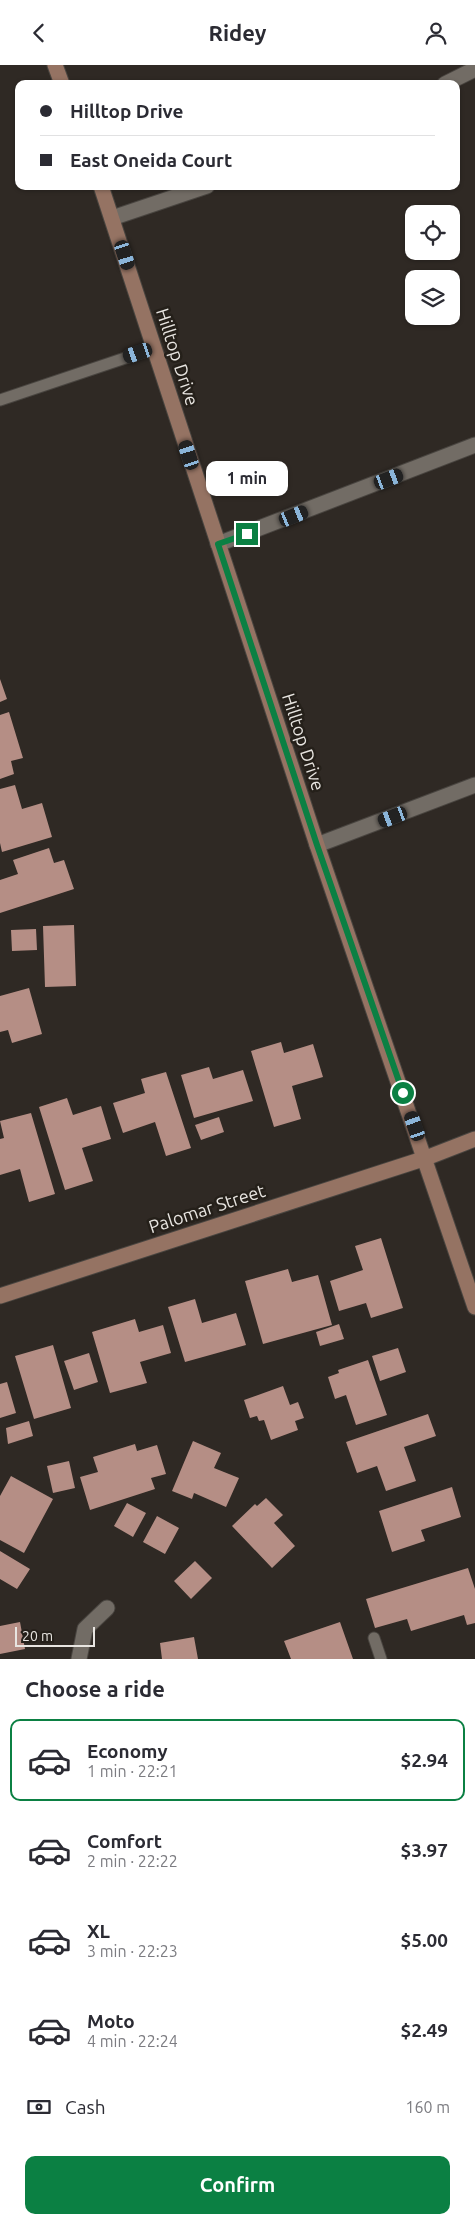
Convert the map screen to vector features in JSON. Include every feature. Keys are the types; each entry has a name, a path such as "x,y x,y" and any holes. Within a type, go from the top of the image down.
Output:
{"main road":[{"path":"55,65 61,80"},
{"name":"Hilltop Drive","path":"102,190 317,845 426,1158 475,1307"},
{"name":"Palomar Street","path":"0,1296 426,1158 475,1139"}],"street":[{"path":"453,80 475,69"},
{"path":"112,218 195,190"},
{"path":"218,544 475,445"},
{"path":"317,845 475,785"},
{"path":"79,1659 85,1629 106,1608"}],"lane":[{"path":"0,400 155,348"},
{"path":"374,1638 381,1659"}],"building":[{"path":"0,679 7,699 0,702"},
{"path":"9,712 23,758 11,761 14,774 0,779 0,715"},
{"path":"15,785 22,809 42,803 52,837 2,852 0,843 0,789"},
{"path":"49,848 54,863 64,860 74,889 0,913 0,880 18,874 13,860"},
{"path":"74,925 76,986 45,987 43,926"},
{"path":"36,929 37,950 12,951 11,930"},
{"path":"29,988 42,1034 12,1043 8,1030 0,1032 0,996"},
{"path":"281,1042 284,1053 313,1044 323,1077 292,1086 301,1119 274,1127 251,1051"},
{"path":"209,1067 213,1079 243,1070 253,1101 194,1118 181,1075"},
{"path":"166,1072 191,1148 166,1156 155,1122 123,1133 113,1103 145,1093 141,1079"},
{"path":"67,1098 73,1115 101,1106 111,1139 82,1148 93,1181 65,1190 39,1107"},
{"path":"31,1113 55,1194 29,1202 20,1169 0,1175 0,1139 4,1138 0,1121"},
{"path":"219,1117 224,1132 201,1140 195,1125"},
{"path":"381,1238 403,1308 371,1318 366,1303 339,1311 330,1281 363,1270 355,1246"},
{"path":"288,1269 292,1282 318,1275 332,1325 263,1344 245,1281"},
{"path":"195,1299 202,1323 236,1313 246,1345 185,1362 168,1307"},
{"path":"135,1319 139,1332 163,1325 171,1353 140,1362 147,1383 110,1393 92,1332"},
{"path":"339,1324 344,1339 320,1346 316,1332"},
{"path":"53,1345 71,1408 34,1419 15,1356"},
{"path":"398,1348 406,1372 380,1381 372,1356"},
{"path":"89,1353 98,1382 74,1390 64,1361"},
{"path":"368,1360 387,1415 356,1425 346,1395 335,1399 328,1377 339,1373 338,1370"},
{"path":"7,1382 16,1413 0,1418 0,1384"},
{"path":"283,1386 290,1405 298,1402 304,1418 295,1421 298,1430 271,1440 264,1420 259,1421 257,1416 250,1418 244,1400"},
{"path":"428,1414 436,1436 404,1447 416,1481 386,1491 377,1466 357,1473 346,1442"},
{"path":"29,1421 33,1436 8,1444 6,1428"},
{"path":"193,1441 221,1453 214,1468 239,1478 226,1507 194,1493 192,1499 172,1491"},
{"path":"135,1444 137,1451 157,1445 166,1474 151,1478 155,1489 90,1510 80,1477 98,1472 93,1457"},
{"path":"69,1461 75,1488 53,1493 47,1466"},
{"path":"11,1476 53,1499 24,1553 0,1540 0,1496"},
{"path":"452,1487 461,1517 421,1530 425,1541 392,1552 379,1511"},
{"path":"266,1498 283,1515 274,1523 295,1546 272,1568 232,1526 255,1504 257,1506"},
{"path":"127,1503 146,1513 133,1537 114,1526"},
{"path":"157,1516 179,1528 165,1554 143,1542"},
{"path":"0,1551 30,1569 17,1589 0,1579"},
{"path":"195,1561 212,1578 191,1599 174,1581"},
{"path":"468,1568 475,1589 475,1623 467,1625 464,1615 411,1631 407,1619 375,1628 366,1599"},
{"path":"20,1622 25,1649 0,1654 0,1626"},
{"path":"340,1622 353,1659 291,1659 284,1641"},
{"path":"194,1637 198,1659 162,1659 160,1643"}],"route":[{"path":"247,534 218,544 317,845 403,1093"}]}
